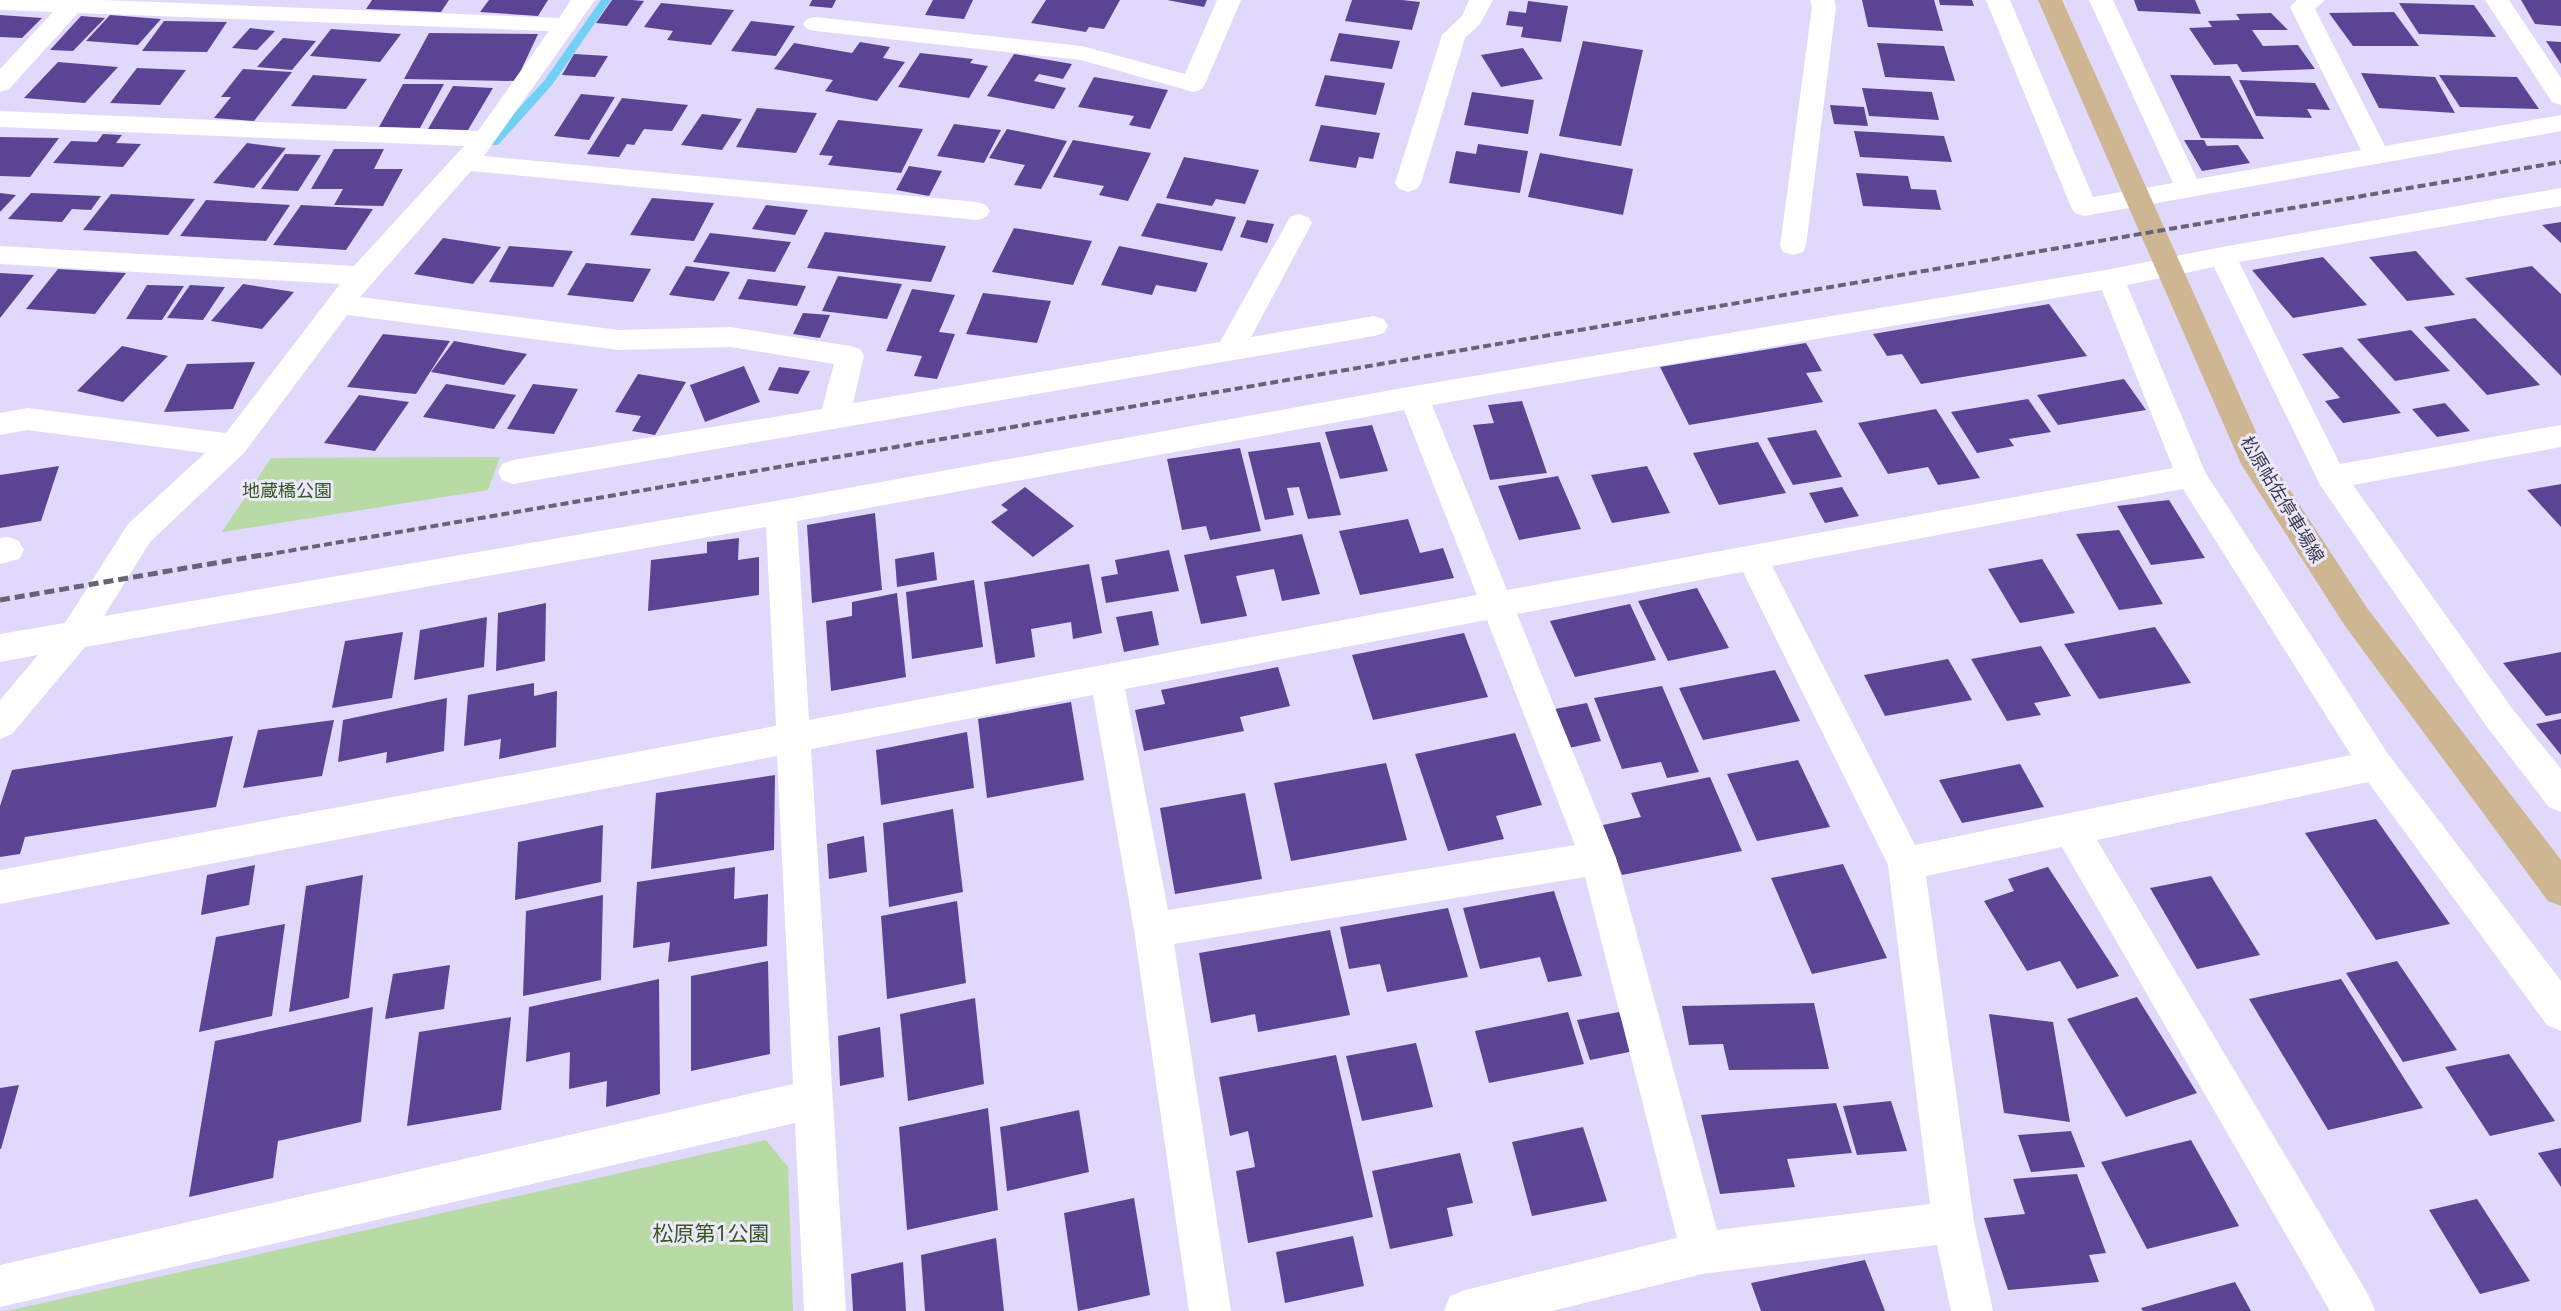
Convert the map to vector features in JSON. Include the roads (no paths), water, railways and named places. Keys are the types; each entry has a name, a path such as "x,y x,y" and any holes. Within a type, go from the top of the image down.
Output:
{"main road":[{"name":"松原帖佐停車場線","path":"2050,0 2252,456 2356,617 2561,889"}],"street":[{"path":"0,724 75,634 139,533 233,445 361,276 485,139 583,0"},
{"path":"815,24 1082,53 1193,84 1229,0"},
{"path":"1408,183 1454,35 1472,19 1481,0"},
{"path":"1793,246 1824,7 1822,0"},
{"path":"1998,0 2084,207 2561,123"},
{"path":"2102,0 2188,188"},
{"path":"2313,0 2302,8 2376,154"},
{"path":"2497,0 2561,97"},
{"path":"0,3 353,8 564,25"},
{"path":"0,84 74,3"},
{"path":"0,119 485,139"},
{"path":"464,162 976,211"},
{"path":"0,648 781,512 1414,397 2111,279 2222,256 2561,197"},
{"path":"1229,351 1299,223"},
{"path":"0,255 361,276"},
{"path":"2222,256 2331,477 2499,717 2561,796"},
{"path":"2111,279 2190,476 2376,765 2561,1012"},
{"path":"340,304 619,340 731,337 850,356 834,419"},
{"path":"513,472 1374,326"},
{"path":"1414,397 1598,858 1702,1253"},
{"path":"0,424 27,419 233,445"},
{"path":"2331,477 2561,436"},
{"path":"0,887 793,739 1497,604 2190,476"},
{"path":"781,512 825,1311"},
{"path":"1751,557 1905,864 1953,1222 1972,1311"},
{"path":"1106,678 1153,930 1210,1311"},
{"path":"1905,864 2376,765"},
{"path":"2071,830 2355,1311"},
{"path":"1153,930 1598,858"},
{"path":"0,1286 814,1099"},
{"path":"1466,1311 1702,1253 1953,1222"}],"waterway":[{"path":"494,142 548,83 606,0"}],"railway":[{"path":"253,557 2561,162"},
{"path":"0,600 262,555"}],"park label":[{"name":"地蔵橋公園","path":"287,490"},
{"name":"松原第1公園","path":"711,1233"}]}
